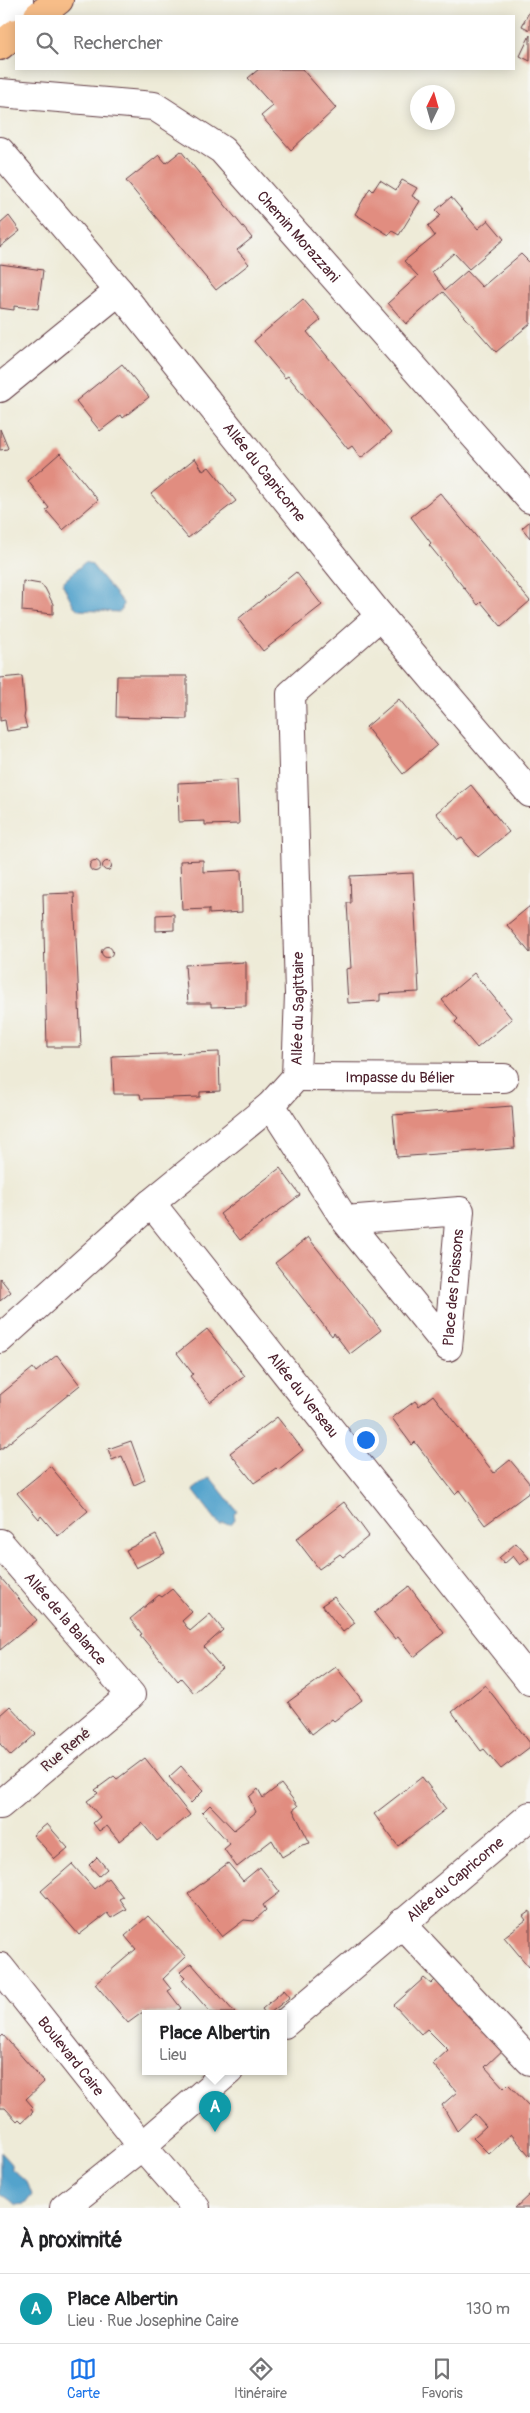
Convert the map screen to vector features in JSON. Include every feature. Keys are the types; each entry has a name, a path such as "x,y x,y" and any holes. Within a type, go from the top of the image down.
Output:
{"main road":[{"path":"39,15 59,0"},
{"path":"0,46 15,34"}],"street":[{"path":"0,16 19,0"},
{"name":"Chemin Morazzani","path":"0,93 154,106 222,150 530,499"},
{"name":"Allée du Capricorne","path":"0,151 119,291 380,616 530,793"},
{"path":"0,388 119,291"},
{"name":"Allée du Sagittaire","path":"0,1339 151,1203 271,1105 296,1077 299,994 290,694 380,616"},
{"name":"Impasse du Bélier","path":"296,1077 504,1078"},
{"name":"Place des Poissons","path":"271,1105 345,1220 448,1347 460,1211 345,1220"},
{"name":"Allée du Verseau","path":"151,1203 530,1681"},
{"name":"Allée de la Balance","path":"0,1543 132,1695"},
{"name":"Rue René","path":"0,1805 132,1695"},
{"name":"Allée du Capricorne","path":"287,2021 401,1923 530,1816"},
{"path":"401,1923 530,2061"},
{"name":"Boulevard Caire","path":"0,1967 142,2146 196,2208"},
{"path":"64,2208 142,2146 224,2075"}],"water":[{"path":"85,562 91,564 123,603 122,610 119,612 79,610 74,606 62,583"},
{"path":"210,1477 237,1511 234,1514 235,1519 231,1524 223,1523 220,1525 193,1490"},
{"path":"0,2152 11,2164 11,2168 28,2184 32,2195 25,2204 17,2205 0,2193"}],"building":[{"path":"530,10 530,30 522,26"},
{"path":"530,35 530,61 520,56"},
{"path":"258,70 303,70 336,108 291,150 261,116 273,106 248,78"},
{"path":"181,151 252,238 237,250 249,264 216,290 126,181 159,155 166,163"},
{"path":"380,180 396,190 402,180 417,188 412,196 420,201 399,235 392,231 389,235 355,214 370,188 373,191"},
{"path":"451,197 478,229 488,220 504,239 469,269 454,253 432,272 445,290 467,271 482,287 521,254 530,263 530,324 496,352 443,292 406,324 388,303 418,276 404,261 435,236 428,226 441,215 436,210"},
{"path":"9,216 20,231 0,247 0,224"},
{"path":"0,264 43,270 38,309 14,306 14,310 0,308"},
{"path":"303,299 321,320 307,332 391,433 361,458 352,446 348,449 288,376 285,378 254,341"},
{"path":"122,364 149,397 123,418 121,415 100,431 76,401"},
{"path":"0,429 8,448 7,449 0,450"},
{"path":"60,453 98,500 63,530 46,510 49,508 28,481"},
{"path":"195,458 203,471 209,467 236,501 188,538 151,494"},
{"path":"440,493 530,601 501,626 481,602 478,605 429,545 431,543 411,517"},
{"path":"530,521 530,538 522,528"},
{"path":"296,572 322,605 263,651 238,619"},
{"path":"23,581 40,584 45,588 53,604 53,614 22,611"},
{"path":"22,676 24,718 27,728 7,731 5,720 0,721 0,678"},
{"path":"117,676 187,676 187,719 116,717"},
{"path":"399,699 437,745 403,774 366,727"},
{"path":"237,780 239,824 205,825 205,821 179,822 178,783"},
{"path":"471,785 509,832 478,857 462,838 458,840 436,813"},
{"path":"203,860 203,872 241,870 242,912 209,914 209,909 182,910 180,861"},
{"path":"93,861 97,861 100,866 99,870 93,871 90,868 90,864"},
{"path":"107,861 112,866 107,871 102,866"},
{"path":"413,873 419,992 380,994 380,1001 348,1003 346,969 351,968 347,903 351,903 350,876"},
{"path":"74,893 81,1047 47,1047 43,894"},
{"path":"530,906 530,953 507,925"},
{"path":"174,914 174,930 156,931 156,915"},
{"path":"107,946 113,952 107,958 101,952"},
{"path":"246,962 246,1006 211,1007 211,1003 188,1003 185,965"},
{"path":"474,973 512,1019 477,1048 455,1022 458,1019 442,1000"},
{"path":"219,1052 220,1091 200,1092 200,1097 141,1099 140,1094 114,1094 112,1056"},
{"path":"512,1106 515,1148 397,1157 393,1115"},
{"path":"280,1168 300,1195 240,1240 220,1214"},
{"path":"308,1237 381,1330 350,1354 334,1333 332,1336 275,1263"},
{"path":"0,1278 11,1292 0,1301"},
{"path":"207,1329 245,1376 210,1402 190,1376 193,1374 177,1353"},
{"path":"57,1355 80,1385 0,1450 0,1395 33,1368 36,1372"},
{"path":"433,1395 494,1473 510,1460 530,1484 530,1492 485,1525 459,1490 455,1494 415,1442 412,1445 392,1418 415,1401 419,1406"},
{"path":"277,1417 303,1450 278,1470 276,1468 254,1483 230,1453"},
{"path":"131,1441 145,1480 134,1485 122,1456 112,1460 108,1449"},
{"path":"50,1466 88,1511 58,1536 41,1516 39,1519 17,1493"},
{"path":"344,1502 369,1536 343,1557 340,1554 319,1569 296,1539"},
{"path":"156,1535 165,1553 136,1568 126,1550"},
{"path":"516,1543 529,1558 520,1565 513,1556 504,1564 499,1558"},
{"path":"0,1577 37,1620 0,1650"},
{"path":"409,1586 444,1633 414,1657 398,1637 395,1639 374,1613"},
{"path":"172,1589 192,1612 182,1621 190,1631 210,1614 223,1630 204,1647 222,1668 194,1693 181,1678 178,1681 140,1635 142,1634 130,1619 159,1595 162,1597"},
{"path":"334,1597 355,1623 343,1632 322,1605"},
{"path":"336,1667 362,1700 334,1721 332,1719 312,1734 288,1702"},
{"path":"485,1685 530,1743 530,1747 501,1769 484,1749 481,1751 452,1712"},
{"path":"10,1706 36,1734 11,1756 0,1744 0,1715"},
{"path":"145,1758 190,1815 157,1841 142,1823 119,1841 107,1826 99,1831 93,1823 100,1817 87,1801 98,1793 95,1790 114,1776 117,1779"},
{"path":"181,1766 203,1791 191,1803 169,1777"},
{"path":"422,1777 446,1809 398,1846 374,1814"},
{"path":"281,1784 298,1806 293,1810 310,1843 302,1845 282,1857 272,1840 237,1867 224,1849 230,1844 202,1813 210,1805 234,1830 256,1812 249,1797 258,1789 263,1798"},
{"path":"47,1824 68,1848 55,1859 33,1835"},
{"path":"97,1857 107,1869 99,1876 89,1865"},
{"path":"228,1863 243,1881 260,1867 280,1892 263,1905 266,1910 254,1921 244,1920 222,1937 188,1894"},
{"path":"72,1864 94,1889 108,1878 123,1897 119,1899 126,1909 111,1918 107,1913 79,1935 41,1891"},
{"path":"530,1911 529,1967 504,1937 526,1920 523,1916"},
{"path":"148,1916 186,1957 163,1979 171,1989 168,1991 181,2008 179,2010 142,2010 142,2013 128,2023 95,1984 136,1949 125,1936"},
{"path":"191,1963 232,2010 208,2010 182,1980 185,1977 180,1972"},
{"path":"424,1978 431,1984 436,1979 507,2046 485,2067 504,2088 508,2084 530,2107 530,2156 511,2134 489,2154 473,2138 486,2126 475,2114 457,2131 442,2105 457,2092 433,2064 448,2050 427,2029 421,2034 394,2005"},
{"path":"284,1990 290,1997 274,2010 262,2009"},
{"path":"3,2035 44,2082 26,2099 33,2107 31,2109 33,2112 22,2122 19,2119 17,2121 5,2108 0,2108 0,2038"},
{"path":"530,2194 530,2208 515,2208"}],"place":[{"name":"Place Albertin","path":"215,2132"}]}
